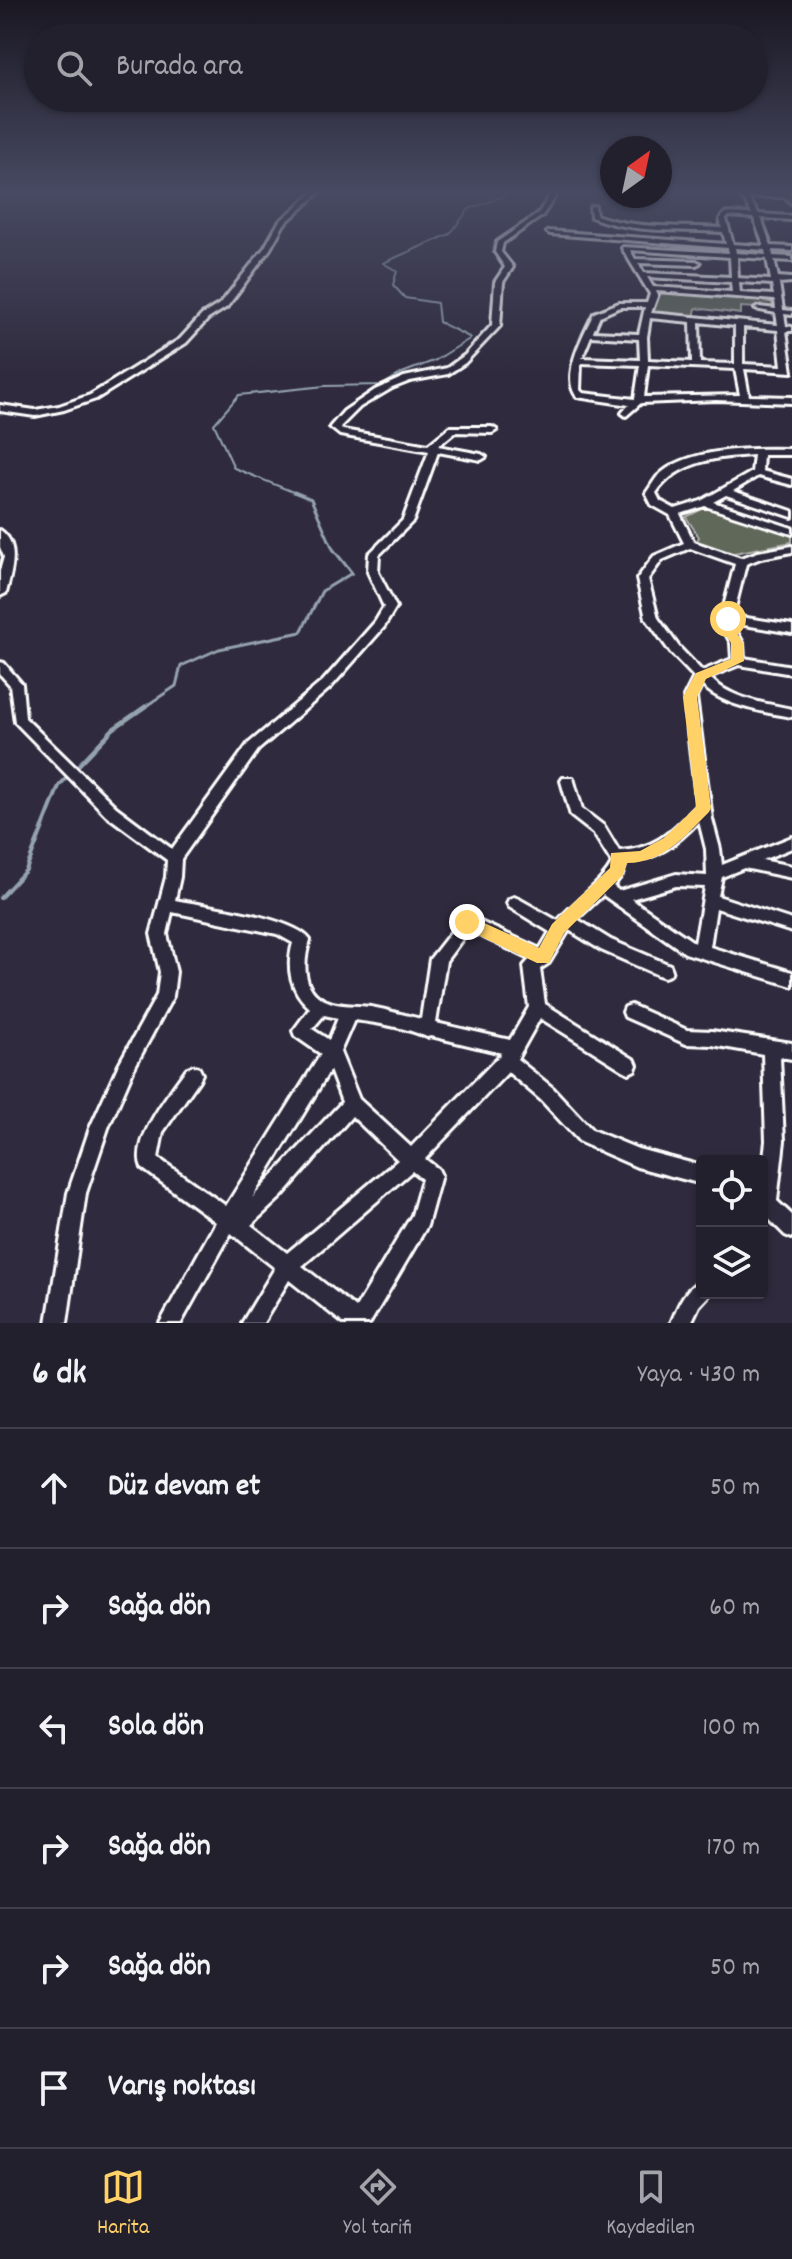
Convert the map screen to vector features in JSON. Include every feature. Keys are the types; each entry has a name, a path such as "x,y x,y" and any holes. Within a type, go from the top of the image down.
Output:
{"street":[{"path":"0,408 35,413 93,397 183,341 205,317 224,305 264,253"},
{"path":"481,457 340,432 335,427 362,401 389,386 454,368 496,326 499,282 509,267 500,253"},
{"path":"626,413 638,402 644,363 643,337 653,289 628,253"},
{"path":"694,291 700,253"},
{"path":"719,253 792,259"},
{"path":"577,360 789,369 788,329 779,311 776,280 768,253"},
{"path":"733,255 736,294"},
{"path":"634,261 696,263"},
{"path":"644,275 792,280"},
{"path":"653,289 778,298"},
{"path":"651,305 619,305 604,310 593,319 590,334 577,360 576,390 580,395 638,402 745,397 792,400"},
{"path":"759,309 792,313"},
{"path":"646,315 788,329"},
{"path":"695,320 696,366"},
{"path":"739,324 739,367 745,397"},
{"path":"590,334 643,337"},
{"path":"62,1321 77,1193 99,1128 127,1064 165,996 168,972 159,934 173,877 174,858 253,747 327,684 380,624 390,607 373,572 374,554 408,521 434,451 433,445 447,431 492,430"},
{"path":"690,544 674,513 656,503 652,488 668,475 709,456 734,451 792,452"},
{"path":"757,473 759,452"},
{"path":"674,513 705,503 757,473 792,482"},
{"path":"726,492 792,514"},
{"path":"705,503 792,531"},
{"path":"0,533 9,557 0,593"},
{"path":"792,549 758,555 741,562 690,544 658,558 642,579 652,618 675,650 714,690 752,705 792,713"},
{"path":"738,661 737,643 727,627 741,562"},
{"path":"728,619 792,629"},
{"path":"701,952 715,878 690,697 701,676 738,661 792,670"},
{"path":"0,666 16,684 19,719 111,811 174,858"},
{"path":"252,1323 287,1266 411,1160 510,1055 537,1008 532,966 543,958 562,925 582,902 603,887 617,871 619,863 599,830 576,812 568,781"},
{"path":"617,857 642,857 669,842 703,808"},
{"path":"618,897 676,880 715,878 742,862 792,842"},
{"path":"742,862 792,872"},
{"path":"603,887 690,948 792,979"},
{"path":"711,900 792,926"},
{"path":"514,903 664,970"},
{"path":"165,904 280,928 302,940 294,960 298,983 320,1007 410,1023 510,1055 586,1136 637,1158 696,1173"},
{"path":"427,1030 438,959 467,922 543,958"},
{"path":"193,1074 155,1129 148,1162 233,1223 351,1321 420,1219 432,1175 411,1160 352,1104 332,1052 301,1031 320,1007"},
{"path":"537,1008 629,1065"},
{"path":"170,1323 233,1223 332,1052 349,1011"},
{"path":"631,1012 686,1037 792,1051"},
{"path":"768,1183 775,1141 771,1047"},
{"path":"233,1223 275,1189 352,1104"},
{"path":"768,1204 792,1228"},
{"path":"681,1323 696,1297"},
{"path":"694,1323 697,1299"}],"green space":[{"path":"651,292 772,299 772,309 741,307 741,314 696,308 694,318 652,314"},
{"path":"708,506 792,533 792,542 729,554 696,542 699,537 686,517"}],"waterway":[{"path":"298,494 234,468 214,424 239,395 325,386 382,385 402,373 436,360 471,338 439,322 437,303 405,298 393,285 397,271 383,263 407,253"},
{"path":"146,706 176,686 181,666 219,649 301,632 322,591 352,573 333,549 311,499 294,492"},
{"path":"75,769 113,729 146,706"},
{"path":"0,898 26,870 59,786 69,775"}],"route":[{"path":"467,922 543,958 558,929 582,902 603,887 617,871 617,857 642,857 669,842 703,808 690,697 701,676 738,661 737,643 727,627 728,619"}]}
